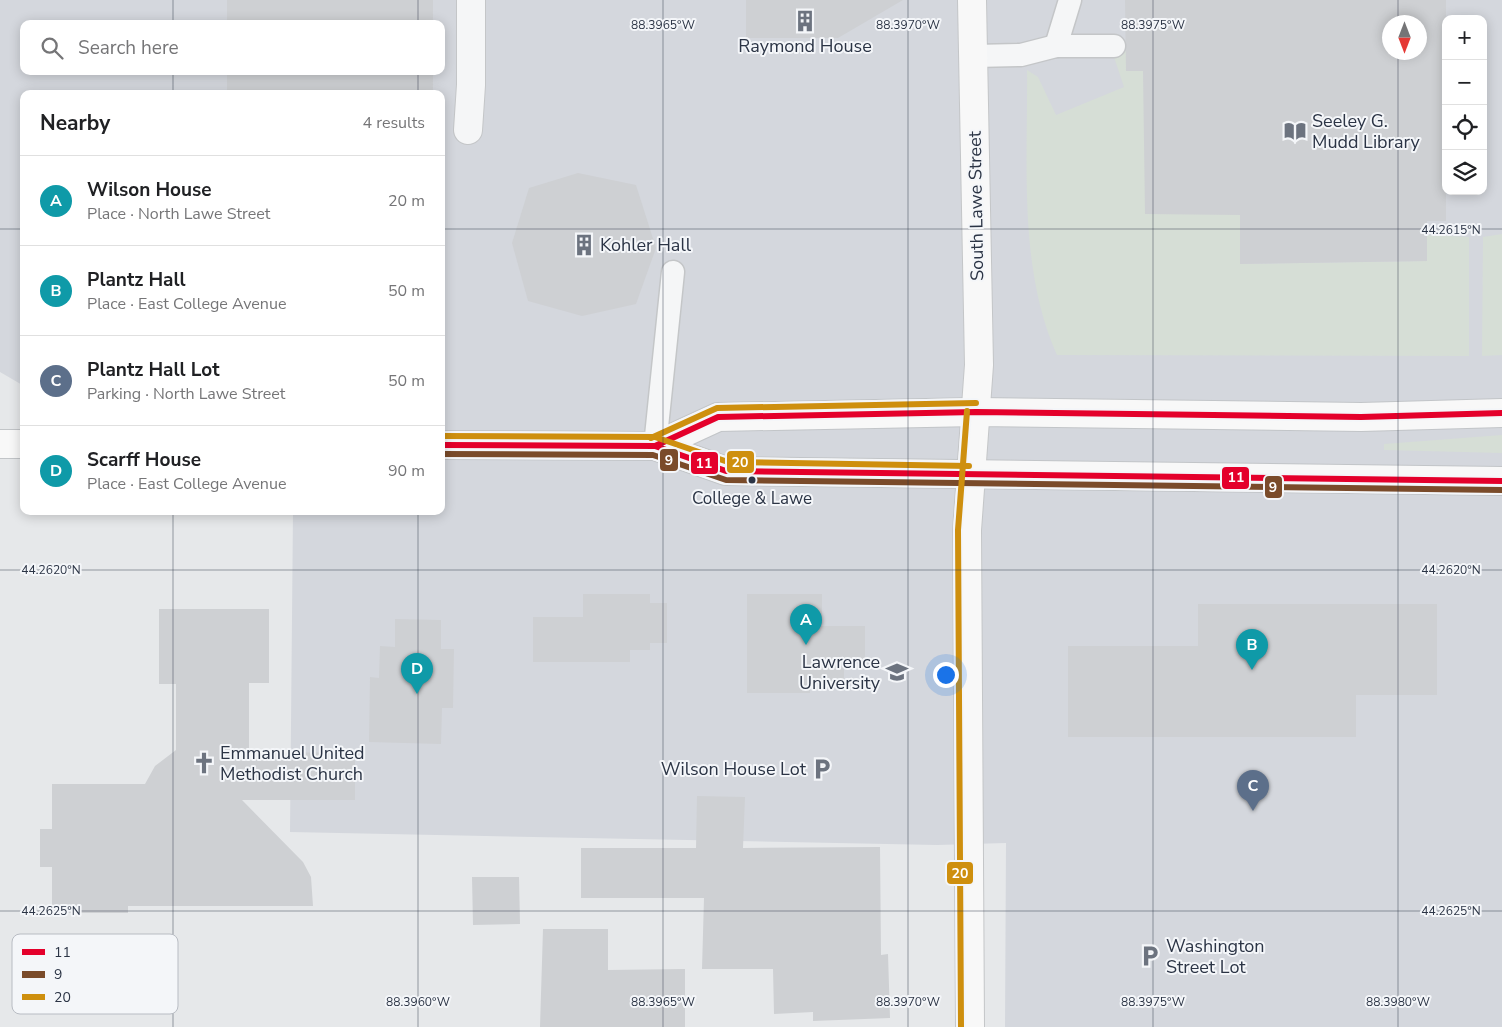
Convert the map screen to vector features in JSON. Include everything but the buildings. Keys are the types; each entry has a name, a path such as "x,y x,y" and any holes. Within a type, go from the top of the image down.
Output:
{"main road":[{"name":"South Lawe Street","path":"970,1027 967,530 969,474 979,366 975,216 975,56 972,0"},
{"path":"655,446 718,417 976,412 1361,417 1502,413"},
{"path":"0,444 20,444"},
{"path":"445,444 655,446 726,471 1502,481"}],"street":[{"path":"468,130 471,85 471,0"}],"lane":[{"path":"1056,46 1070,0"},
{"path":"975,56 1021,55 1056,46 1114,46"},
{"path":"655,446 673,272"}],"shaded area":[{"name":"Lawrence University","path":"0,0 1502,0 1502,1027 1005,1027 1006,843 937,845 290,832 293,515 445,515 445,90 20,90 20,384 0,372"},
{"path":"1126,51 1126,71 1143,71 1240,215 1240,264 1427,261 1427,235 1469,237 1469,356 1057,355 1045,322 1036,287 1031,251 1027,179 1027,70 1038,77 1056,115 1124,87 1114,57 1115,52"},
{"path":"1502,234 1502,355 1482,356 1483,237"},
{"path":"1502,435 1502,453 1384,450 1384,444"}],"transit line":[{"name":"20","path":"651,438 717,408 976,403"},
{"name":"20","path":"961,1027 958,530 967,411"},
{"name":"11","path":"655,446 718,417 976,412 1361,417 1502,413"},
{"name":"20","path":"445,436 655,437 728,462 969,466"},
{"name":"11","path":"445,445 655,446 726,471 1502,481"},
{"name":"9","path":"445,454 653,455 726,480 1502,490"}],"place":[{"name":"Raymond House","path":"805,21"},
{"name":"Seeley G. Mudd Library","path":"1295,131"},
{"name":"Kohler Hall","path":"584,245"},
{"name":"College & Lawe","path":"752,480"},
{"name":"Wilson House","path":"806,645"},
{"name":"Plantz Hall","path":"1252,670"},
{"name":"Lawrence University","path":"897,672"},
{"name":"Scarff House","path":"417,694"},
{"name":"Emmanuel United Methodist Church","path":"204,763"},
{"name":"Wilson House Lot","path":"822,769"},
{"name":"Plantz Hall Lot","path":"1253,811"},
{"name":"Washington Street Lot","path":"1150,956"}]}
